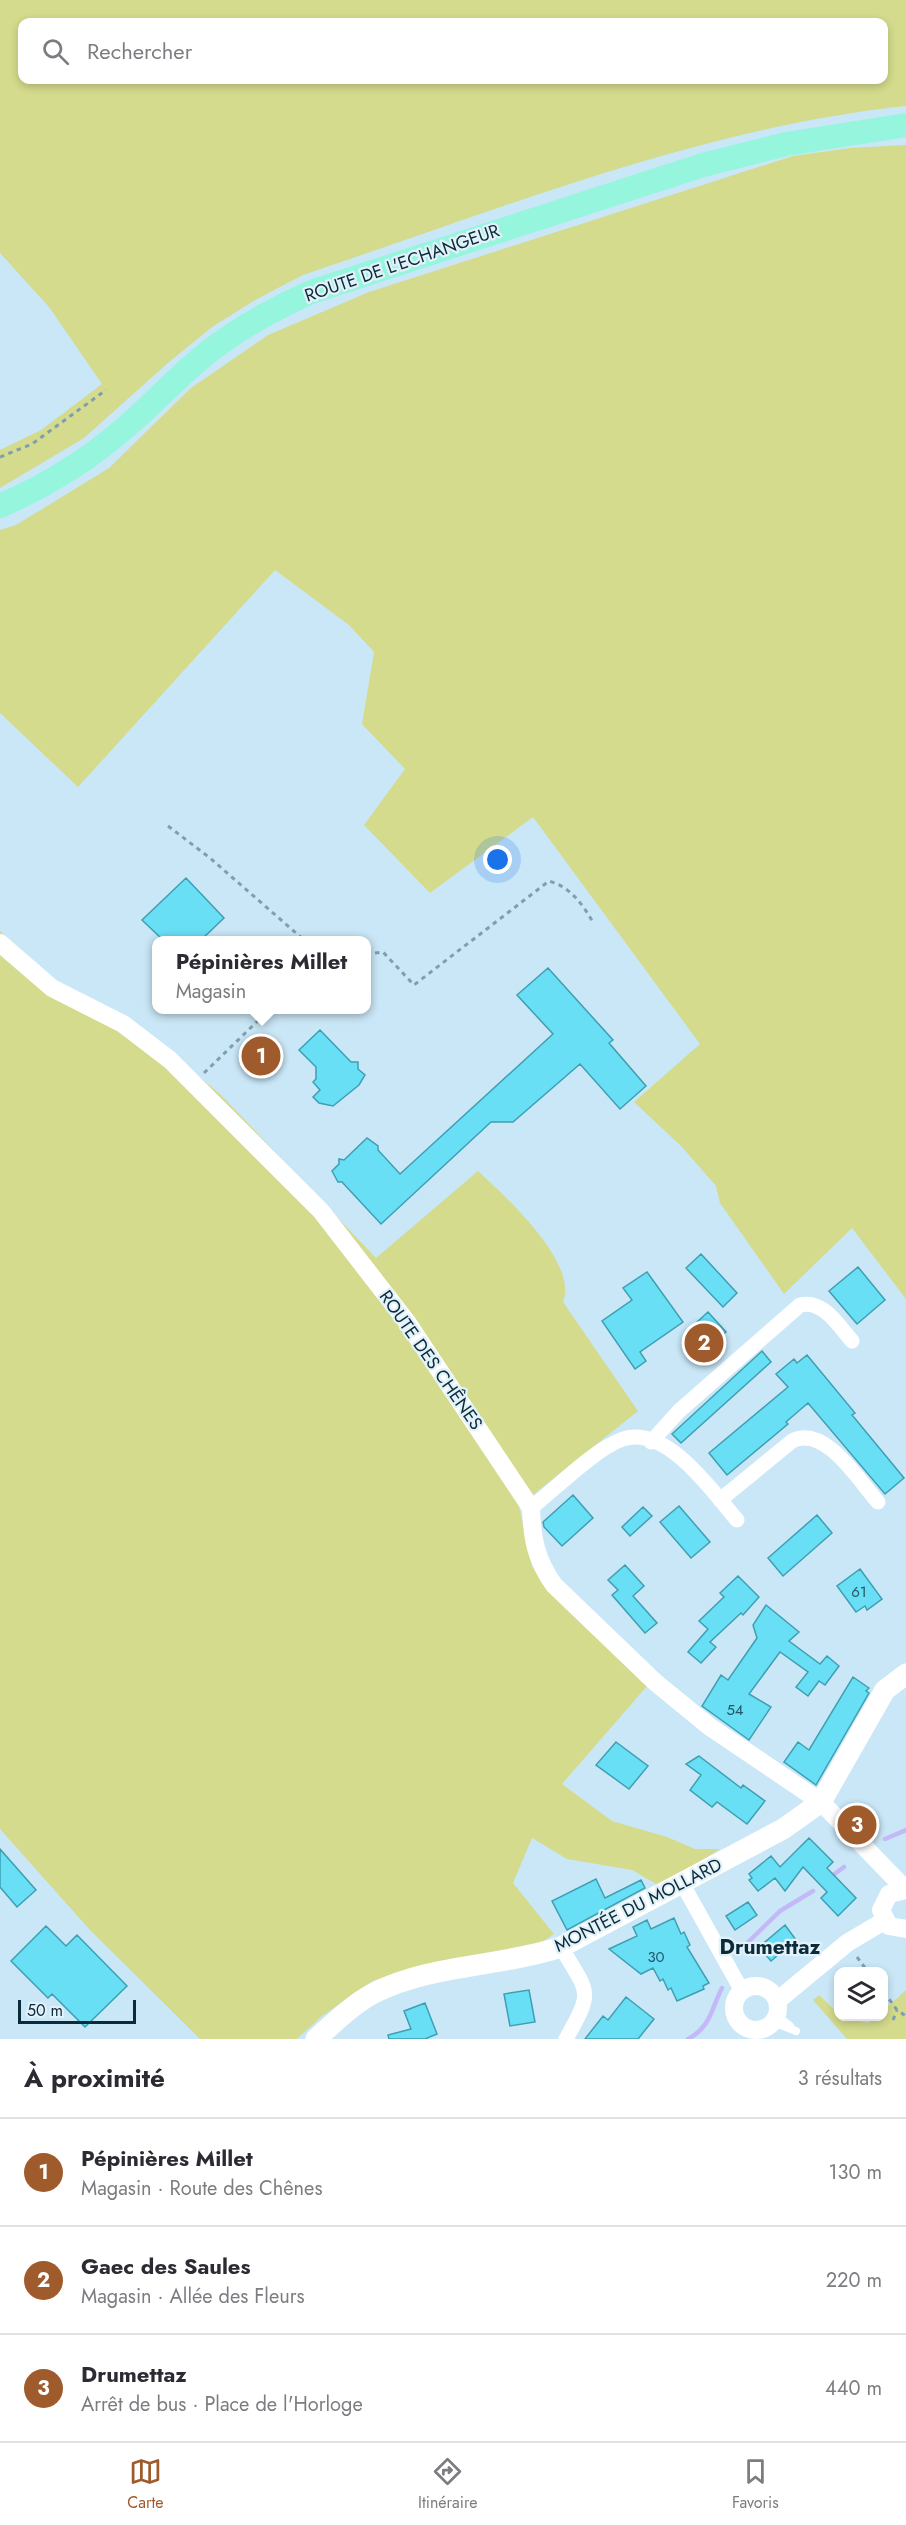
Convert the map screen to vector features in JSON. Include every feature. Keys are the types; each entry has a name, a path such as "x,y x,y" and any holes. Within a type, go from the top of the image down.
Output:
{"main road":[{"name":"ROUTE DE L'ECHANGEUR","path":"0,506 41,486 85,460 122,431 216,346 275,309 314,291 703,165 823,136 906,124"},
{"name":"ROUTE DE L'ECHANGEUR","path":"823,136 906,133"},
{"path":"821,1802 885,1690 906,1674"},
{"name":"MONTÉE DU MOLLARD","path":"316,2039 371,1994 398,1982 524,1958 561,1947 783,1829 821,1802"}],"street":[{"name":"ROUTE DES CHÊNES","path":"0,943 52,988 123,1024 194,1083 321,1211 407,1322 531,1508"},
{"path":"651,1442 679,1411 800,1305 811,1304 822,1309 852,1341"},
{"path":"737,1520 688,1463 651,1442 632,1437 616,1442 531,1508 532,1541 543,1569 554,1584 655,1682 710,1727 821,1802 877,1861 900,1891 882,1904 883,1917 895,1929 906,1929"},
{"path":"720,1500 792,1441 803,1437 816,1438 828,1445 878,1502"},
{"path":"682,1883 742,1991"},
{"path":"775,2008 760,1986 742,1991 734,2008 745,2033 760,2030 796,1983 883,1917"},
{"path":"561,1947 586,1991 585,2001 566,2039"}],"path":[{"path":"0,458 32,444 106,390"},
{"path":"168,826 210,858 299,936"},
{"path":"371,953 383,952 414,985 549,880 560,884 580,901 594,924"},
{"path":"194,1083 264,1014"},
{"path":"888,1998 897,2010 906,2016"},
{"path":"893,2020 897,2010"}],"green space":[{"path":"0,0 906,0 906,106 830,117 753,132 677,152 526,198 303,275 257,299 212,327 84,438 0,488 0,450 41,430 102,384 49,307 0,253"},
{"path":"906,145 906,1299 852,1228 784,1294 720,1203 716,1186 682,1147 634,1102 700,1044 533,817 430,893 364,825 405,769 362,724 374,652 349,625 275,570 78,787 0,713 0,530 16,525 109,468 191,388 268,335 369,292 793,156 850,148"},
{"path":"0,931 56,982 133,1021 221,1095 376,1258 478,1171 536,1231 560,1268 565,1286 563,1302 638,1411 519,1506 532,1567 648,1685 562,1784 612,1821 667,1837 695,1849 720,1849 660,1886 632,1870 567,1859 532,1838 513,1883 554,1934 539,1944 374,1980 322,2016 297,2039 200,2039 90,1930 0,1829"},
{"path":"906,1990 906,2039 847,2039 813,2000 819,1995 834,2009 834,2021 868,2023 888,2021 888,2006"}],"building":[{"path":"186,878 224,918 205,936 159,936 142,920"},
{"path":"548,968 613,1040 609,1043 646,1086 620,1109 580,1064 513,1122 491,1122 381,1224 342,1182 338,1182 332,1171 339,1164 339,1159 344,1160 367,1138 378,1146 378,1150 400,1174 553,1034 517,995"},
{"path":"320,1030 351,1062 358,1062 358,1069 365,1075 359,1085 333,1106 319,1103 313,1097 320,1090 313,1082 316,1079 316,1067 299,1050"},
{"path":"701,1254 737,1293 723,1307 686,1268"},
{"path":"858,1267 885,1300 857,1324 829,1291"},
{"path":"647,1272 683,1322 640,1352 646,1361 635,1369 602,1321 632,1300 623,1288"},
{"path":"708,1312 726,1332 702,1354 685,1333"},
{"path":"762,1351 771,1362 681,1443 672,1434"},
{"path":"807,1355 855,1413 852,1415 904,1478 885,1494 808,1403 786,1422 788,1424 727,1475 709,1453 788,1387 776,1374 794,1359 797,1363"},
{"path":"573,1495 593,1518 562,1546 544,1527 543,1522"},
{"path":"679,1506 710,1542 691,1558 660,1522"},
{"path":"643,1507 652,1516 630,1536 622,1527"},
{"path":"817,1515 832,1533 783,1576 768,1558"},
{"path":"625,1565 644,1586 633,1596 657,1623 645,1633 612,1595 618,1590 608,1580"},
{"path":"860,1569 882,1599 867,1610 865,1606 856,1612 837,1586"},
{"path":"738,1576 759,1597 743,1615 741,1613 710,1642 716,1647 701,1663 688,1652 708,1629 699,1621 724,1597 720,1593"},
{"path":"766,1605 799,1632 789,1641 820,1664 827,1656 839,1666 825,1685 819,1681 808,1696 796,1687 808,1672 780,1652 749,1694 771,1707 749,1740 702,1706 721,1675 728,1680 757,1638 753,1625"},
{"path":"853,1677 869,1688 866,1691 869,1693 816,1785 784,1762 798,1742 809,1750"},
{"path":"616,1742 648,1766 629,1789 596,1765"},
{"path":"699,1756 741,1788 743,1785 765,1801 747,1824 717,1802 712,1807 690,1790 701,1775 686,1764"},
{"path":"809,1838 833,1862 827,1868 856,1898 838,1916 821,1898 827,1892 803,1867 785,1891 775,1878 758,1891 749,1880 752,1878 749,1874 771,1856 780,1867"},
{"path":"0,1849 36,1890 17,1907 0,1887"},
{"path":"596,1879 605,1898 641,1880 645,1888 567,1930 552,1901"},
{"path":"748,1902 757,1915 735,1930 726,1916"},
{"path":"674,1918 681,1934 684,1932 690,1945 687,1947 709,1983 703,1986 704,1989 677,2001 671,1988 668,1990 663,1979 660,1981 653,1968 641,1974 609,1949 637,1936 633,1927 647,1920 651,1929"},
{"path":"785,1925 796,1940 771,1961 759,1947"},
{"path":"46,1926 66,1946 77,1935 127,1986 85,2027 52,1994 48,1998 11,1961"},
{"path":"529,1990 535,2022 510,2026 504,1994"},
{"path":"626,1997 654,2019 638,2039 585,2039 603,2016 608,2020"},
{"path":"425,2003 437,2034 425,2039 389,2039 388,2035 411,2029 404,2011"}],"waterway":[{"path":"885,1839 906,1830"},
{"path":"829,1878 844,1867"},
{"path":"736,1954 780,1911 813,1891"},
{"path":"688,2039 706,2023 722,1988"}],"place":[{"name":"Pépinières Millet","path":"261,1056"},
{"name":"Gaec des Saules","path":"704,1343"},
{"name":"Drumettaz","path":"857,1825"}],"district":[{"name":"Drumettaz","path":"770,1947"}]}
